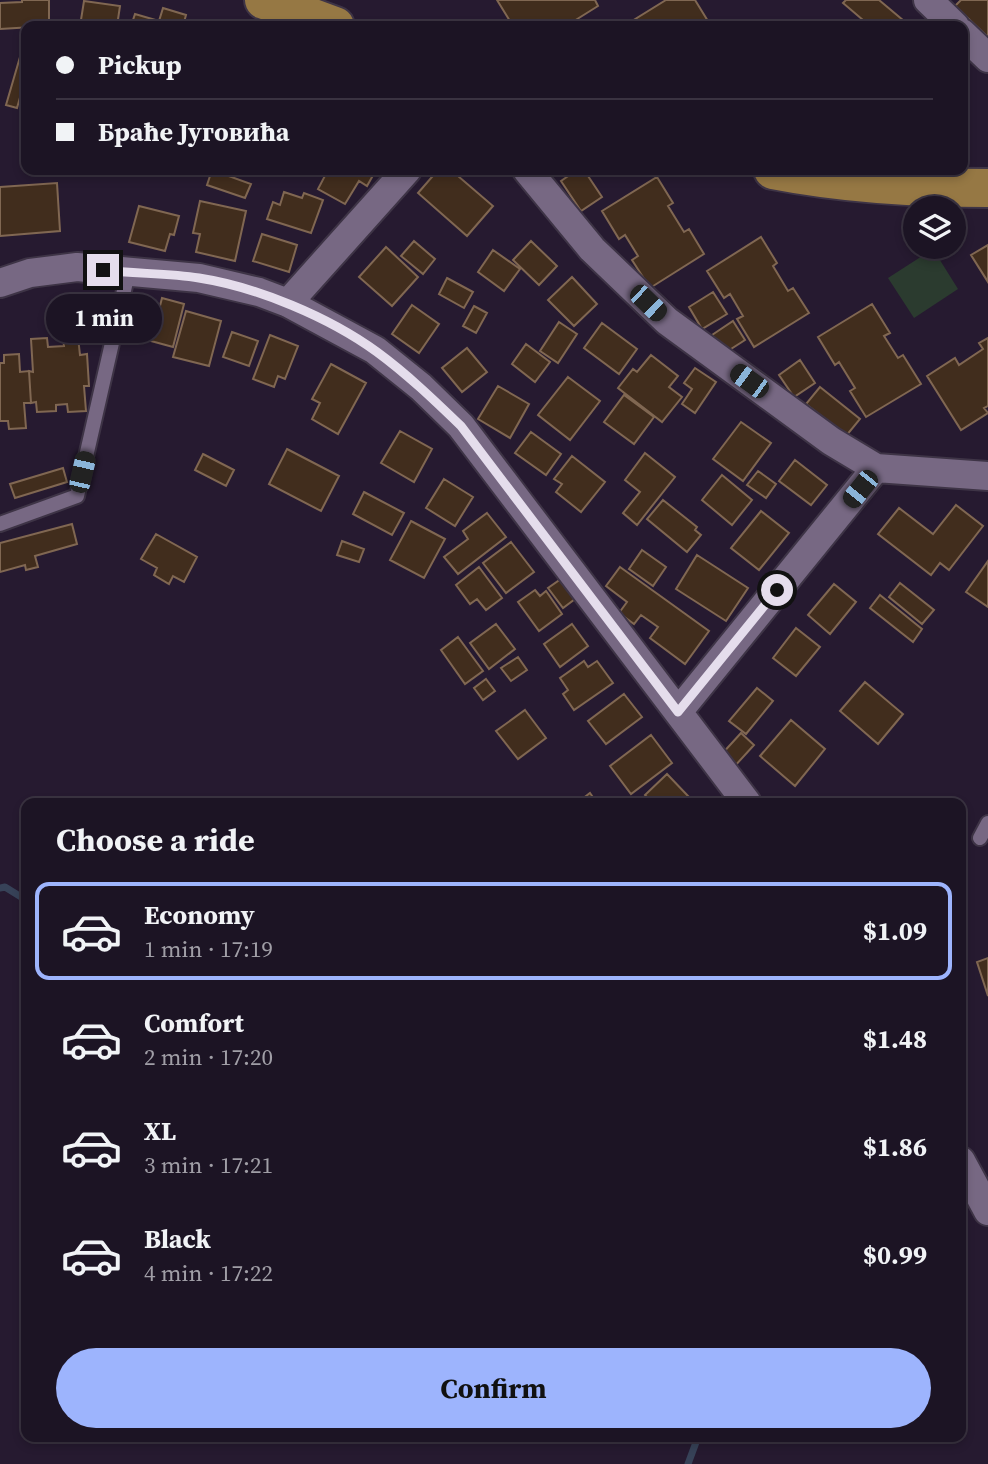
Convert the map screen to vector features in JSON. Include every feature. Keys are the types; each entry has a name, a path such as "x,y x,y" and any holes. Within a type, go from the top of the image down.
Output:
{"main road":[{"path":"264,0 321,21"},
{"path":"804,175 892,187 988,188"}],"street":[{"path":"928,0 950,21"},
{"path":"968,39 988,58"},
{"path":"288,303 403,175"},
{"path":"531,175 592,249 667,321 831,441 876,468 988,476"},
{"path":"0,283 30,273 77,267 199,278 259,292 288,303 375,350 421,387 461,426 743,798"},
{"path":"678,712 876,468"},
{"path":"966,1170 988,1211"}],"lane":[{"path":"0,524 77,496 128,273"},
{"path":"980,838 988,823"}],"green space":[{"path":"917,259 939,259 958,289 914,318 888,278"}],"building":[{"path":"49,0 49,21 21,21 21,28 0,29 0,3"},
{"path":"497,0 595,0 598,6 574,21 510,21"},
{"path":"666,0 695,0 708,21 632,21"},
{"path":"846,0 879,0 904,21 864,21 843,3"},
{"path":"961,0 988,0 988,37 955,6"},
{"path":"84,1 120,6 118,21 81,21"},
{"path":"163,8 186,15 184,21 159,21"},
{"path":"135,14 159,21 133,21"},
{"path":"20,57 21,94 17,108 6,105"},
{"path":"210,175 226,175 251,184 245,198 207,185"},
{"path":"325,175 373,175 367,186 359,181 345,204 318,189"},
{"path":"434,175 457,175 493,206 467,236 418,193"},
{"path":"570,175 587,175 602,197 581,211 561,181"},
{"path":"657,177 673,203 668,206 684,232 689,229 704,254 650,288 632,260 638,256 625,235 619,239 602,211"},
{"path":"57,183 60,231 0,236 0,187"},
{"path":"284,192 302,198 304,193 323,200 311,233 267,219 273,202 280,205"},
{"path":"200,201 246,211 235,261 196,252 200,234 193,233"},
{"path":"139,206 179,216 174,235 170,234 165,251 129,242"},
{"path":"262,234 297,245 289,272 253,261"},
{"path":"761,237 777,263 773,266 788,291 793,288 809,313 754,347 737,319 743,316 730,294 724,298 707,271"},
{"path":"414,241 435,259 423,274 401,256"},
{"path":"531,241 557,266 539,285 513,260"},
{"path":"988,245 988,282 971,255"},
{"path":"386,247 418,277 392,306 359,277"},
{"path":"493,250 520,269 504,291 478,272"},
{"path":"572,277 597,304 574,326 548,300"},
{"path":"447,278 473,292 464,308 439,294"},
{"path":"713,292 727,314 702,329 689,307"},
{"path":"162,298 184,304 173,347 151,341"},
{"path":"872,304 890,333 884,336 898,358 903,355 921,384 866,417 850,391 855,388 839,362 835,365 818,337"},
{"path":"412,305 439,324 419,353 392,334"},
{"path":"474,306 487,313 476,333 463,326"},
{"path":"186,311 221,321 209,366 173,357"},
{"path":"733,321 745,340 723,354 712,335"},
{"path":"559,322 577,334 558,363 540,351"},
{"path":"602,323 637,349 619,374 584,348"},
{"path":"232,332 258,341 249,366 223,357"},
{"path":"270,335 298,346 285,379 278,376 274,387 253,379"},
{"path":"78,337 80,355 87,354 89,386 84,386 86,411 68,412 67,404 56,405 56,411 37,412 36,402 31,403 31,339 47,338 48,347 64,346 63,338"},
{"path":"988,338 988,406 984,408 988,413 961,430 927,376 955,358 959,365 983,349 979,343"},
{"path":"526,344 550,362 535,382 512,364"},
{"path":"467,348 487,372 462,392 442,368"},
{"path":"19,354 20,372 29,371 31,403 24,403 26,428 9,429 8,421 0,421 0,363 4,363 4,355"},
{"path":"651,355 678,376 669,387 682,397 662,422 618,388 633,369 637,372"},
{"path":"800,360 815,383 794,397 779,375"},
{"path":"331,364 366,383 338,434 312,419 320,403 312,399"},
{"path":"695,368 716,382 695,413 682,404 692,389 684,383"},
{"path":"568,377 600,401 570,440 538,415"},
{"path":"498,386 529,404 510,438 478,419"},
{"path":"820,387 860,419 846,436 806,404"},
{"path":"624,395 654,417 634,444 604,422"},
{"path":"741,422 771,443 743,481 713,459"},
{"path":"400,431 432,449 414,482 381,463"},
{"path":"531,432 561,454 546,475 515,453"},
{"path":"287,449 339,476 321,511 269,484"},
{"path":"645,453 675,477 637,525 623,513 640,492 625,480"},
{"path":"203,454 234,470 226,486 195,470"},
{"path":"572,456 605,482 581,512 556,492 562,484 554,479"},
{"path":"795,460 827,485 811,505 779,481"},
{"path":"63,468 67,482 15,498 10,484"},
{"path":"758,471 776,484 766,498 747,485"},
{"path":"722,475 752,500 732,525 702,500"},
{"path":"444,479 473,497 455,526 426,508"},
{"path":"364,492 404,513 392,535 353,514"},
{"path":"663,500 697,527 695,530 701,535 687,552 647,519"},
{"path":"956,505 983,526 949,570 940,563 931,575 878,534 899,508 933,534"},
{"path":"761,511 789,533 759,570 731,548"},
{"path":"487,513 506,537 458,574 444,557 468,539 463,531"},
{"path":"411,521 445,539 424,578 390,560"},
{"path":"72,524 77,544 35,556 38,567 26,570 25,565 0,572 0,543"},
{"path":"156,534 197,557 184,582 173,576 169,584 154,575 157,568 141,559"},
{"path":"342,541 364,549 359,562 337,555"},
{"path":"511,542 534,572 506,593 483,563"},
{"path":"642,550 666,567 653,586 629,569"},
{"path":"697,555 748,588 726,621 676,589"},
{"path":"988,561 988,607 966,592"},
{"path":"479,567 502,598 486,610 477,599 470,604 456,585"},
{"path":"620,567 709,631 685,664 650,638 658,627 641,615 634,624 619,613 627,602 606,586"},
{"path":"561,579 575,599 563,608 548,588"},
{"path":"900,583 934,610 922,624 889,597"},
{"path":"834,584 856,602 830,634 808,615"},
{"path":"535,590 540,596 546,591 562,614 539,631 518,602"},
{"path":"880,595 922,629 913,642 870,608"},
{"path":"496,624 515,649 489,669 470,643"},
{"path":"572,624 588,646 560,667 544,644"},
{"path":"796,628 820,647 796,676 773,658"},
{"path":"458,637 483,671 465,684 441,650"},
{"path":"518,657 527,670 511,681 501,668"},
{"path":"584,661 588,667 597,661 613,683 574,710 563,694 568,690 560,678"},
{"path":"486,679 495,691 483,700 474,688"},
{"path":"865,682 903,714 878,744 840,711"},
{"path":"757,688 773,701 746,734 729,721"},
{"path":"624,694 642,717 606,744 588,721"},
{"path":"525,710 546,738 518,759 496,731"},
{"path":"791,720 825,749 795,786 760,756"},
{"path":"741,733 754,745 733,768 720,756"},
{"path":"651,735 672,763 631,794 610,766"},
{"path":"667,774 688,796 648,798 645,795"},
{"path":"988,958 988,996 977,962"}],"waterway":[{"path":"0,888 5,887 21,897"},
{"path":"688,1464 696,1442"}],"route":[{"path":"103,270 199,278 259,292 288,303 375,350 421,387 461,426 678,712 777,590"}]}
